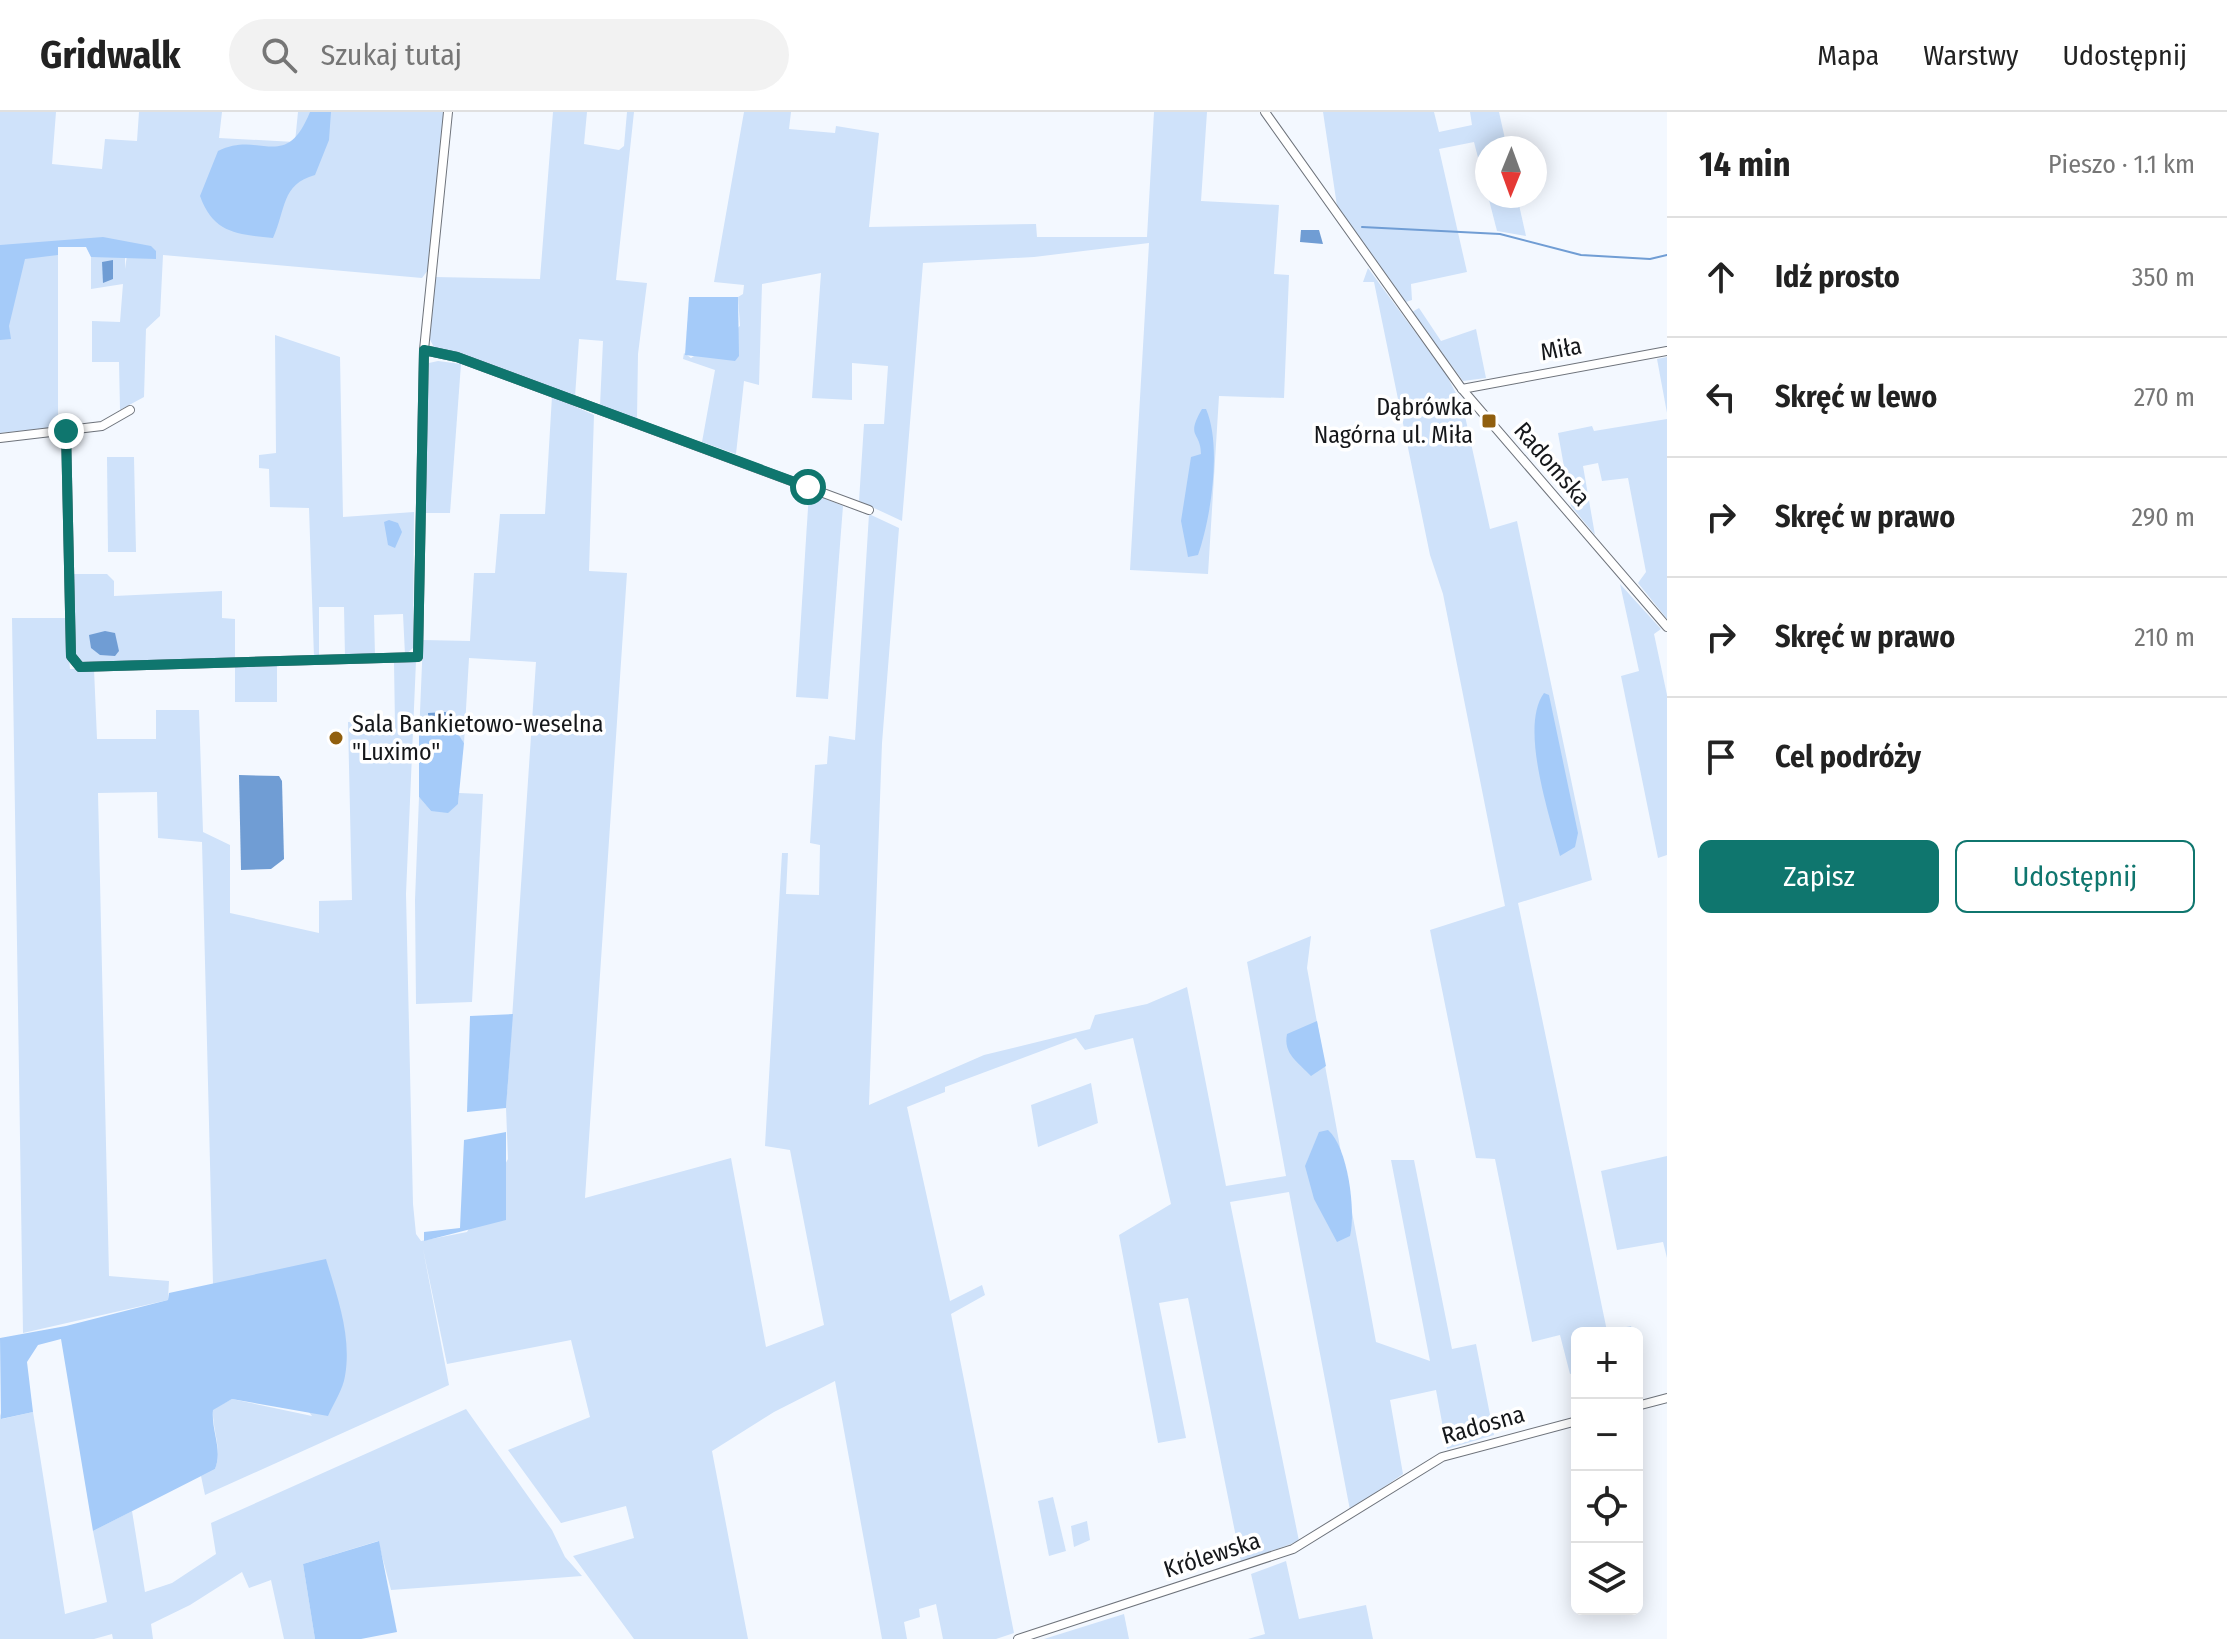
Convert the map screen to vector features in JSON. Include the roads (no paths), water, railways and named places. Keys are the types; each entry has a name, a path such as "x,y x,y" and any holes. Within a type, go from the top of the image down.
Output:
{"street":[{"path":"66,431 71,656 80,667 418,657 424,350 448,112"},
{"name":"Radomska","path":"1265,112 1462,389 1667,627"},
{"path":"424,350 457,357 869,510"},
{"name":"Miła","path":"1462,389 1667,351"},
{"path":"0,438 102,426 130,410"},
{"path":"1643,1404 1667,1398"},
{"name":"Radosna","path":"1404,1479 1452,1453 1571,1423"},
{"name":"Królewska","path":"1018,1639 1276,1556 1330,1528 1404,1479"}],"waterway":[{"path":"1362,227 1500,234 1581,255 1650,259 1667,255"}],"place":[{"name":"Dąbrówka Nagórna ul. Miła","path":"1489,421"},
{"name":"Sala Bankietowo-weselna \"Luximo\"","path":"336,738"}]}
